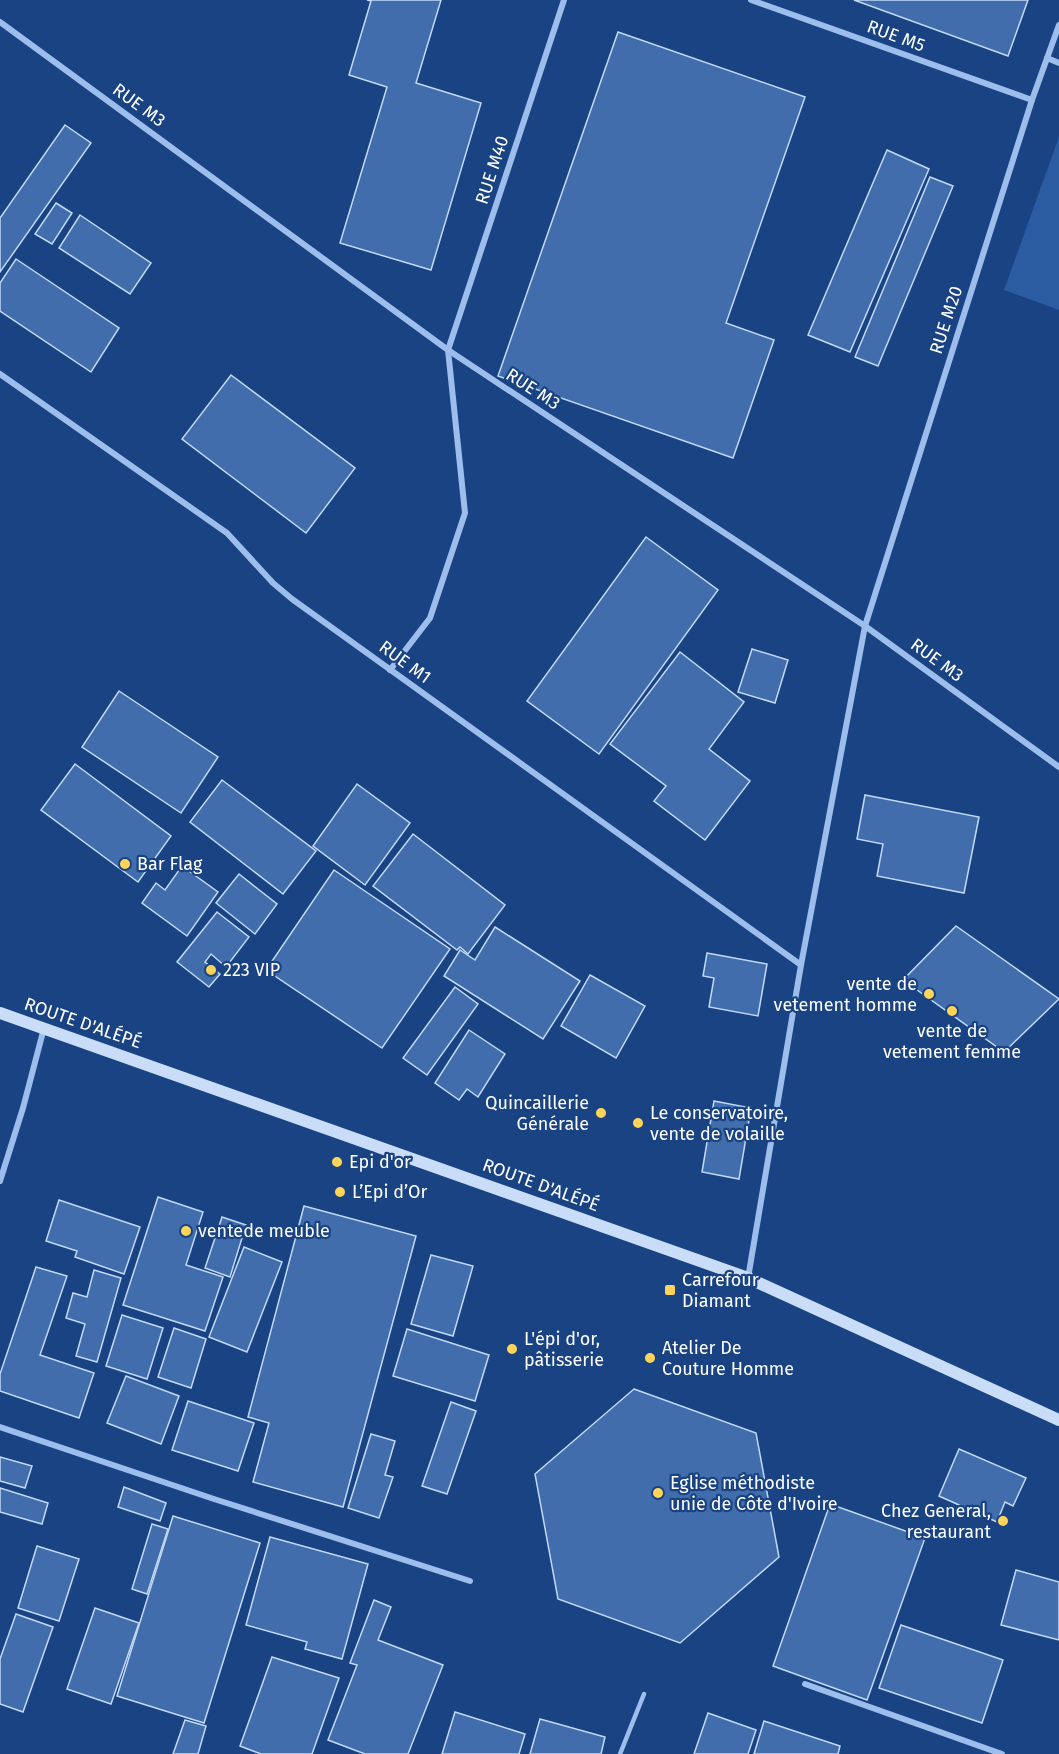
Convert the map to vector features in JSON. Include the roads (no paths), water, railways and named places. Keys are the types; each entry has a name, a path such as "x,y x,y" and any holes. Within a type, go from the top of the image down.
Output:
{"main road":[{"name":"ROUTE D'ALÉPÉ","path":"0,1013 748,1278 1059,1420"}],"street":[{"name":"RUE M40","path":"448,350 564,0"},
{"name":"RUE M5","path":"751,0 1032,100"},
{"name":"RUE M3","path":"0,22 448,350 864,626 1059,767"},
{"name":"RUE M20","path":"748,1278 801,965 864,626 1032,100 1059,24"},
{"path":"1047,58 1059,63"},
{"path":"390,670 430,618 465,513 448,350"},
{"name":"RUE M1","path":"0,374 227,533 273,583 292,599 801,965"},
{"path":"0,1181 23,1108 44,1028"},
{"path":"0,1427 470,1581"},
{"path":"805,1684 1002,1754"}],"lane":[{"path":"620,1754 644,1694"}],"place":[{"name":"Bar Flag","path":"125,864"},
{"name":"223 VIP","path":"211,970"},
{"name":"vente de vetement homme","path":"929,994"},
{"name":"vente de vetement femme","path":"952,1011"},
{"name":"Quincaillerie Générale","path":"601,1113"},
{"name":"Le conservatoire, vente de volaille","path":"638,1123"},
{"name":"Epi d'or","path":"337,1162"},
{"name":"L’Epi d’Or","path":"340,1192"},
{"name":"ventede meuble","path":"186,1231"},
{"name":"Carrefour Diamant","path":"670,1290"},
{"name":"L'épi d'or, pâtisserie","path":"512,1349"},
{"name":"Atelier De Couture Homme","path":"650,1358"},
{"name":"Eglise méthodiste unie de Côte d'Ivoire","path":"658,1493"},
{"name":"Chez General, restaurant","path":"1003,1521"}]}
